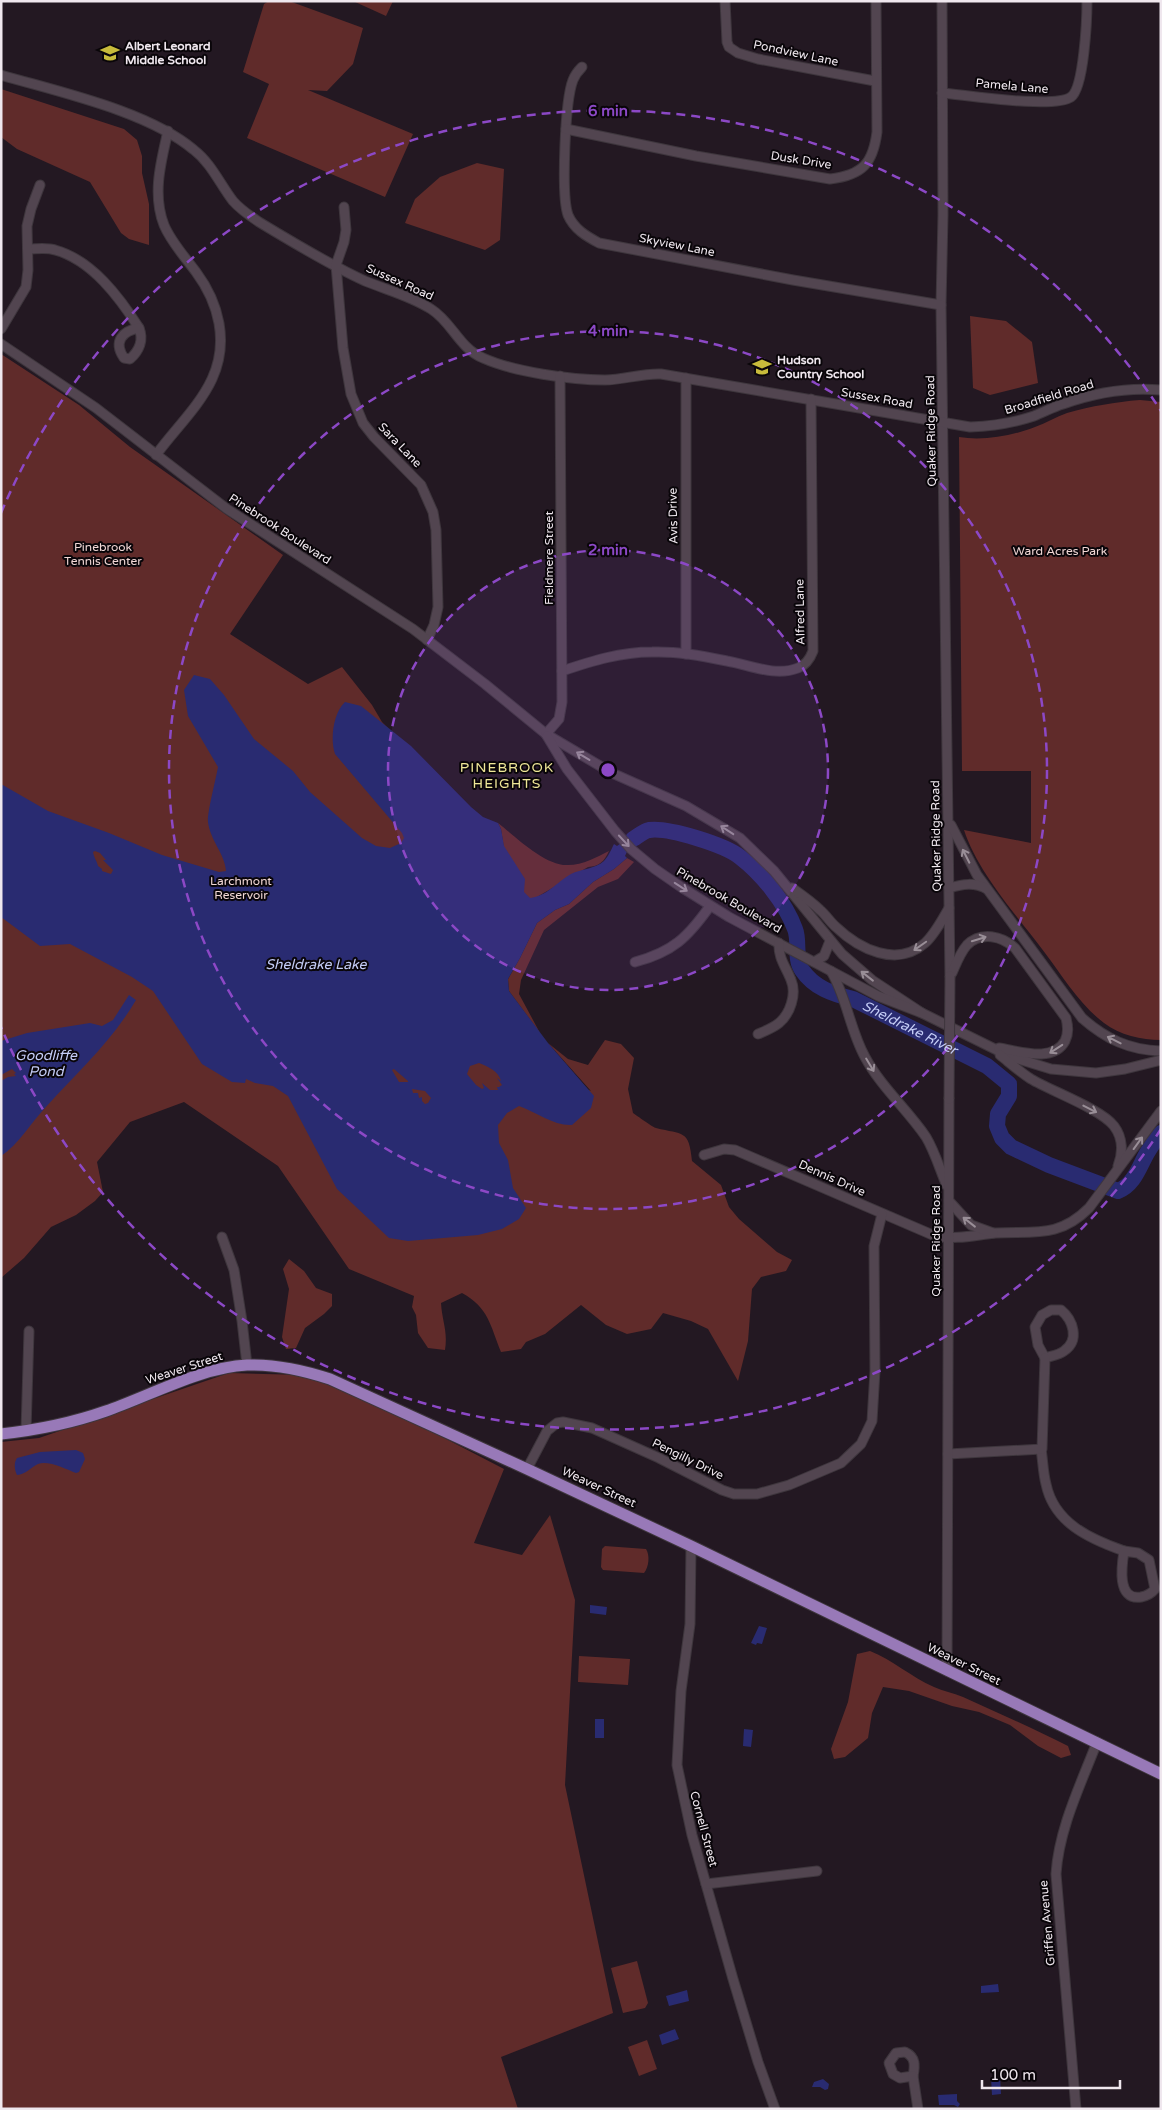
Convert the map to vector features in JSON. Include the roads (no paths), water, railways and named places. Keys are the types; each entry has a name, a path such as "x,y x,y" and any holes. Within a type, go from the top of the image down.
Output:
{"main road":[{"name":"Weaver Street","path":"1,1434 65,1423 105,1411 217,1370 247,1365 290,1368 330,1379 691,1546 1161,1774"}],"street":[{"name":"Pondview Lane","path":"725,1 726,42 729,47 738,53 758,59 875,81"},
{"name":"Dusk Drive","path":"566,129 696,156 830,178 845,177 863,168 870,161 875,150 877,132 875,81 876,1"},
{"name":"Quaker Ridge Road","path":"942,1 941,305 950,908 947,1671"},
{"name":"Pamela Lane","path":"942,92 1043,102 1060,102 1071,97 1079,85 1082,67 1087,1"},
{"name":"Skyview Lane","path":"582,67 572,81 566,129 564,187 568,214 578,230 599,243 793,280 941,305"},
{"name":"Sussex Road","path":"1,75 128,114 168,131 196,151 215,173 234,202 247,214 364,280 408,297 432,309 443,319 461,342 482,358 525,370 560,376 604,380 626,379 646,374 686,378 944,422"},
{"path":"156,455 199,401 212,379 219,360 221,346 217,313 210,294 164,226 158,205 158,185 168,131"},
{"path":"1,329 26,287 27,226 31,208 40,185"},
{"name":"Sara Lane","path":"344,207 346,230 336,265 343,348 351,394 360,416 374,437 421,485 433,512 436,530 438,607 434,625 427,640"},
{"path":"28,249 53,249 64,253 92,271 123,304 139,328"},
{"name":"Pinebrook Boulevard","path":"1,344 82,398 208,496 427,640 546,734 612,773 686,806 715,822 749,845 782,880 830,941 861,971 922,1013"},
{"name":"Fieldmere Street","path":"546,734 556,723 561,713 560,376"},
{"name":"Avis Drive","path":"686,378 686,654"},
{"name":"Broadfield Road","path":"944,422 970,427 996,426 1036,415 1063,403 1117,390 1143,388 1161,390"},
{"name":"Alfred Lane","path":"562,671 626,653 674,652 730,662 761,670 798,668 810,659 813,651 811,399"},
{"name":"Pinebrook Boulevard","path":"546,734 567,769 607,822 623,841 642,858 669,879 710,906 878,996 922,1013 989,1047 1036,1065 1082,1072 1125,1069 1161,1060"},
{"path":"949,821 970,864 1082,1018 1100,1033 1121,1044 1139,1049 1161,1051"},
{"path":"782,880 820,910 845,935 868,949 889,956 905,954 920,948 932,935 950,908"},
{"path":"949,888 968,884 988,889"},
{"path":"635,962 654,957 679,943 692,931 710,906"},
{"path":"950,976 963,951 971,942 990,936 1004,940 1015,948 1066,1018 1067,1036 1062,1046 1050,1054 989,1047"},
{"path":"814,962 824,956 830,941"},
{"path":"758,1034 779,1023 789,1009 792,1000 793,985 780,956 779,943"},
{"path":"831,970 840,986 850,1021 870,1066 927,1139 949,1196 971,1225 995,1234"},
{"path":"989,1047 1030,1079 1096,1113 1111,1123 1118,1132 1121,1144 1121,1157 1115,1173"},
{"name":"Dennis Drive","path":"704,1155 724,1149 735,1150 927,1234 949,1238 995,1234 1042,1233 1067,1226 1086,1212 1161,1111"},
{"name":"Pengilly Drive","path":"527,1469 547,1430 557,1423 563,1422 592,1428 734,1494 758,1494 789,1485 841,1463 861,1444 872,1421 875,1371 874,1246 882,1214"},
{"path":"222,1237 234,1270 247,1365"},
{"path":"1045,1358 1062,1353 1072,1342 1072,1326 1069,1318 1061,1310 1051,1310 1042,1315 1035,1327 1036,1338 1045,1358 1043,1373 1045,1416 1041,1449 1046,1485 1059,1513 1066,1521 1093,1540 1124,1551 1138,1553 1149,1560 1155,1589 1152,1593 1138,1597 1130,1595 1125,1590 1121,1574 1124,1551"},
{"path":"26,1431 29,1331"},
{"path":"948,1454 1041,1449"},
{"name":"Cornell Street","path":"691,1546 690,1624 681,1691 677,1765 690,1826 706,1884 758,2062 774,2109"},
{"name":"Griffen Avenue","path":"1076,2109 1056,1874 1058,1851 1065,1828 1097,1742"},
{"path":"706,1884 817,1870"},
{"path":"913,2076 918,2109"}],"water":[{"name":"Sheldrake Lake","path":"194,675 210,679 224,695 254,739 293,771 310,792 362,838 376,846 390,848 401,843 404,838 402,833 335,754 333,734 335,720 341,707 345,702 361,706 411,746 471,807 483,817 498,823 504,846 525,879 524,892 530,898 542,895 571,874 600,864 607,858 614,844 617,846 628,838 633,839 625,856 627,858 593,882 569,904 555,910 537,923 508,979 509,991 548,1043 594,1096 591,1108 572,1125 552,1121 519,1106 507,1113 498,1125 499,1143 508,1160 513,1188 526,1208 519,1219 502,1229 478,1235 408,1241 389,1238 337,1189 288,1096 273,1086 255,1083 246,1079 245,1083 232,1082 202,1064 153,991 132,977 70,944 40,946 1,917 1,784 48,811 162,855 219,872 226,871 208,822 218,767 188,716 184,690","holes":["93,852 100,853 106,860 103,860 113,870 111,874 102,871","479,1063 489,1067 498,1074 501,1081 497,1078 502,1085 497,1087 498,1090 490,1090 482,1083 484,1088 482,1089 467,1074 470,1066","394,1069 408,1082 399,1082 392,1070","412,1089 425,1091 431,1098 425,1104 422,1101 422,1097 419,1098 418,1093 413,1093"]},
{"name":"Goodliffe Pond","path":"129,995 136,1000 115,1030 19,1140 1,1156 1,1081 8,1077 16,1076 14,1074 16,1073 12,1069 1,1075 1,1041 27,1033 90,1023 102,1026 113,1020"},
{"path":"76,1450 83,1453 85,1459 79,1472 76,1473 42,1463 23,1473 17,1475 16,1473 15,1464 17,1458 40,1452"},
{"path":"590,1605 607,1607 606,1615 590,1613"},
{"path":"759,1626 767,1628 762,1644 757,1643 756,1645 751,1643"},
{"path":"595,1719 604,1719 604,1738 595,1738"},
{"path":"744,1729 753,1730 751,1747 743,1746"},
{"path":"998,1984 999,1992 981,1993 981,1986"},
{"path":"687,1990 689,2001 669,2006 666,1996"},
{"path":"675,2029 679,2039 662,2045 659,2035"},
{"path":"1000,2077 1001,2094 992,2095 991,2078"},
{"path":"823,2079 829,2084 828,2089 812,2087 814,2082"},
{"path":"957,2094 957,2101 960,2104 958,2107 954,2105 939,2105 938,2095"}],"waterway":[{"name":"Sheldrake River","path":"633,839 649,830 669,831 710,842 740,857 764,880 779,899 791,919 797,939 798,961 802,970 812,981 818,986 853,999 987,1066 1009,1084 1009,1096 998,1114 997,1126 1002,1138 1011,1147 1049,1165 1118,1191 1132,1180 1161,1133"}],"place":[{"name":"Albert Leonard Middle School","path":"110,53"},
{"name":"Hudson Country School","path":"762,367"}],"district":[{"name":"PINEBROOK HEIGHTS","path":"507,776"}],"park label":[{"name":"Ward Acres Park","path":"1060,551"},
{"name":"Pinebrook Tennis Center","path":"103,554"},
{"name":"Larchmont Reservoir","path":"241,888"}]}
